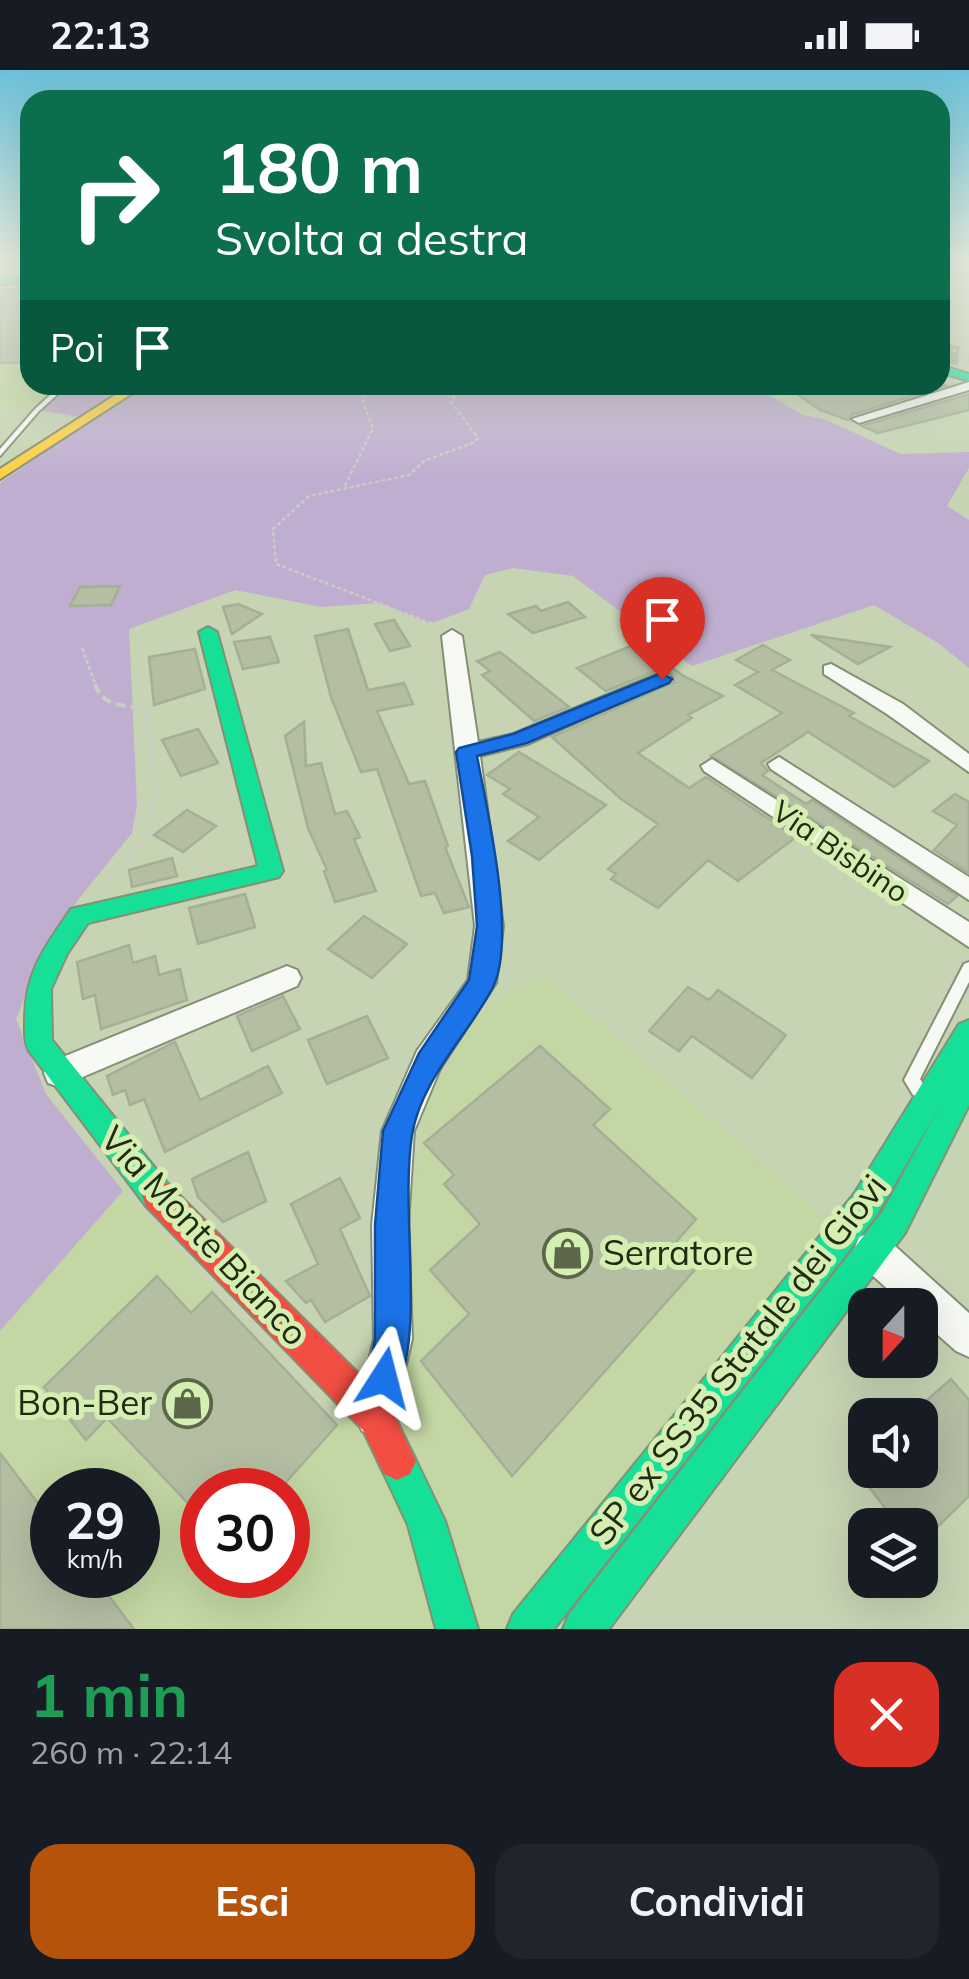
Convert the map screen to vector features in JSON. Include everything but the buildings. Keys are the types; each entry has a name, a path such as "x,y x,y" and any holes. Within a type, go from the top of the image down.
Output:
{"main road":[{"path":"0,475 124,395"},
{"path":"80,916 271,871 208,632"},
{"name":"Via Monte Bianco","path":"80,916 38,989 39,1044 139,1177 376,1417 426,1521 457,1629"},
{"name":"SP ex SS35 Statale dei Giovi","path":"528,1629 865,1204 969,1032"},
{"name":"SP ex SS35 Statale dei Giovi","path":"584,1629 894,1222 948,1123 969,1067"},
{"path":"872,1250 867,1234 896,1186 906,1137"}],"street":[{"path":"859,419 926,395"},
{"path":"376,1417 393,1339 390,1225 398,1131 428,1061 482,983 489,926 452,636"},
{"path":"831,670 895,709 969,765"},
{"path":"466,752 520,739 662,679"},
{"path":"780,764 969,890"},
{"name":"Via Bisbino","path":"712,766 969,936"},
{"path":"59,1074 287,978"},
{"path":"872,1250 969,1338"}],"lane":[{"path":"0,454 54,395"},
{"path":"927,1103 912,1080 969,968"}],"path":[{"path":"345,486 373,428 362,402 364,395"},
{"path":"452,636 442,628 276,564 272,541 280,521 308,496 409,475 424,462 472,443 478,438 451,402 456,395"},
{"path":"80,916 147,832 151,804 150,731 144,708 111,704 98,695 82,648"}],"shaded area":[{"path":"0,333 20,333 20,395 54,395 37,410 0,407"},
{"path":"54,395 768,395 803,415 824,419 901,454 969,452 969,468 947,506 969,520 969,668 938,643 874,605 692,666 573,576 513,568 485,575 469,609 430,624 380,603 321,607 235,590 129,629 137,806 132,833 78,900 39,962 16,1019 46,1094 123,1191 0,1331 0,483 93,419 37,410"},
{"path":"546,977 833,1224 508,1629 0,1629 0,1331 123,1191 338,1425 406,1372 411,1198 427,1105 477,1015 517,987"}],"tunnel":[{"path":"950,354 969,357"}],"traffic: fast":[{"path":"950,371 969,378"},
{"path":"157,1195 39,1043 38,989 57,949 80,916 271,871 208,632"},
{"path":"528,1629 865,1205 969,1032"},
{"path":"584,1629 894,1222 948,1123 968,1070"},
{"path":"397,1461 426,1521 457,1629"}],"traffic: slow":[{"path":"0,475 124,395"}],"traffic: jam":[{"path":"157,1195 376,1417 397,1461"}],"place":[{"name":"Serratore","path":"568,1253"},
{"name":"Bon-Ber","path":"187,1403"}],"route":[{"path":"384,1378 393,1339 390,1225 398,1131 428,1061 482,983 486,954 489,926 483,856 466,752 520,739 662,679"}]}
